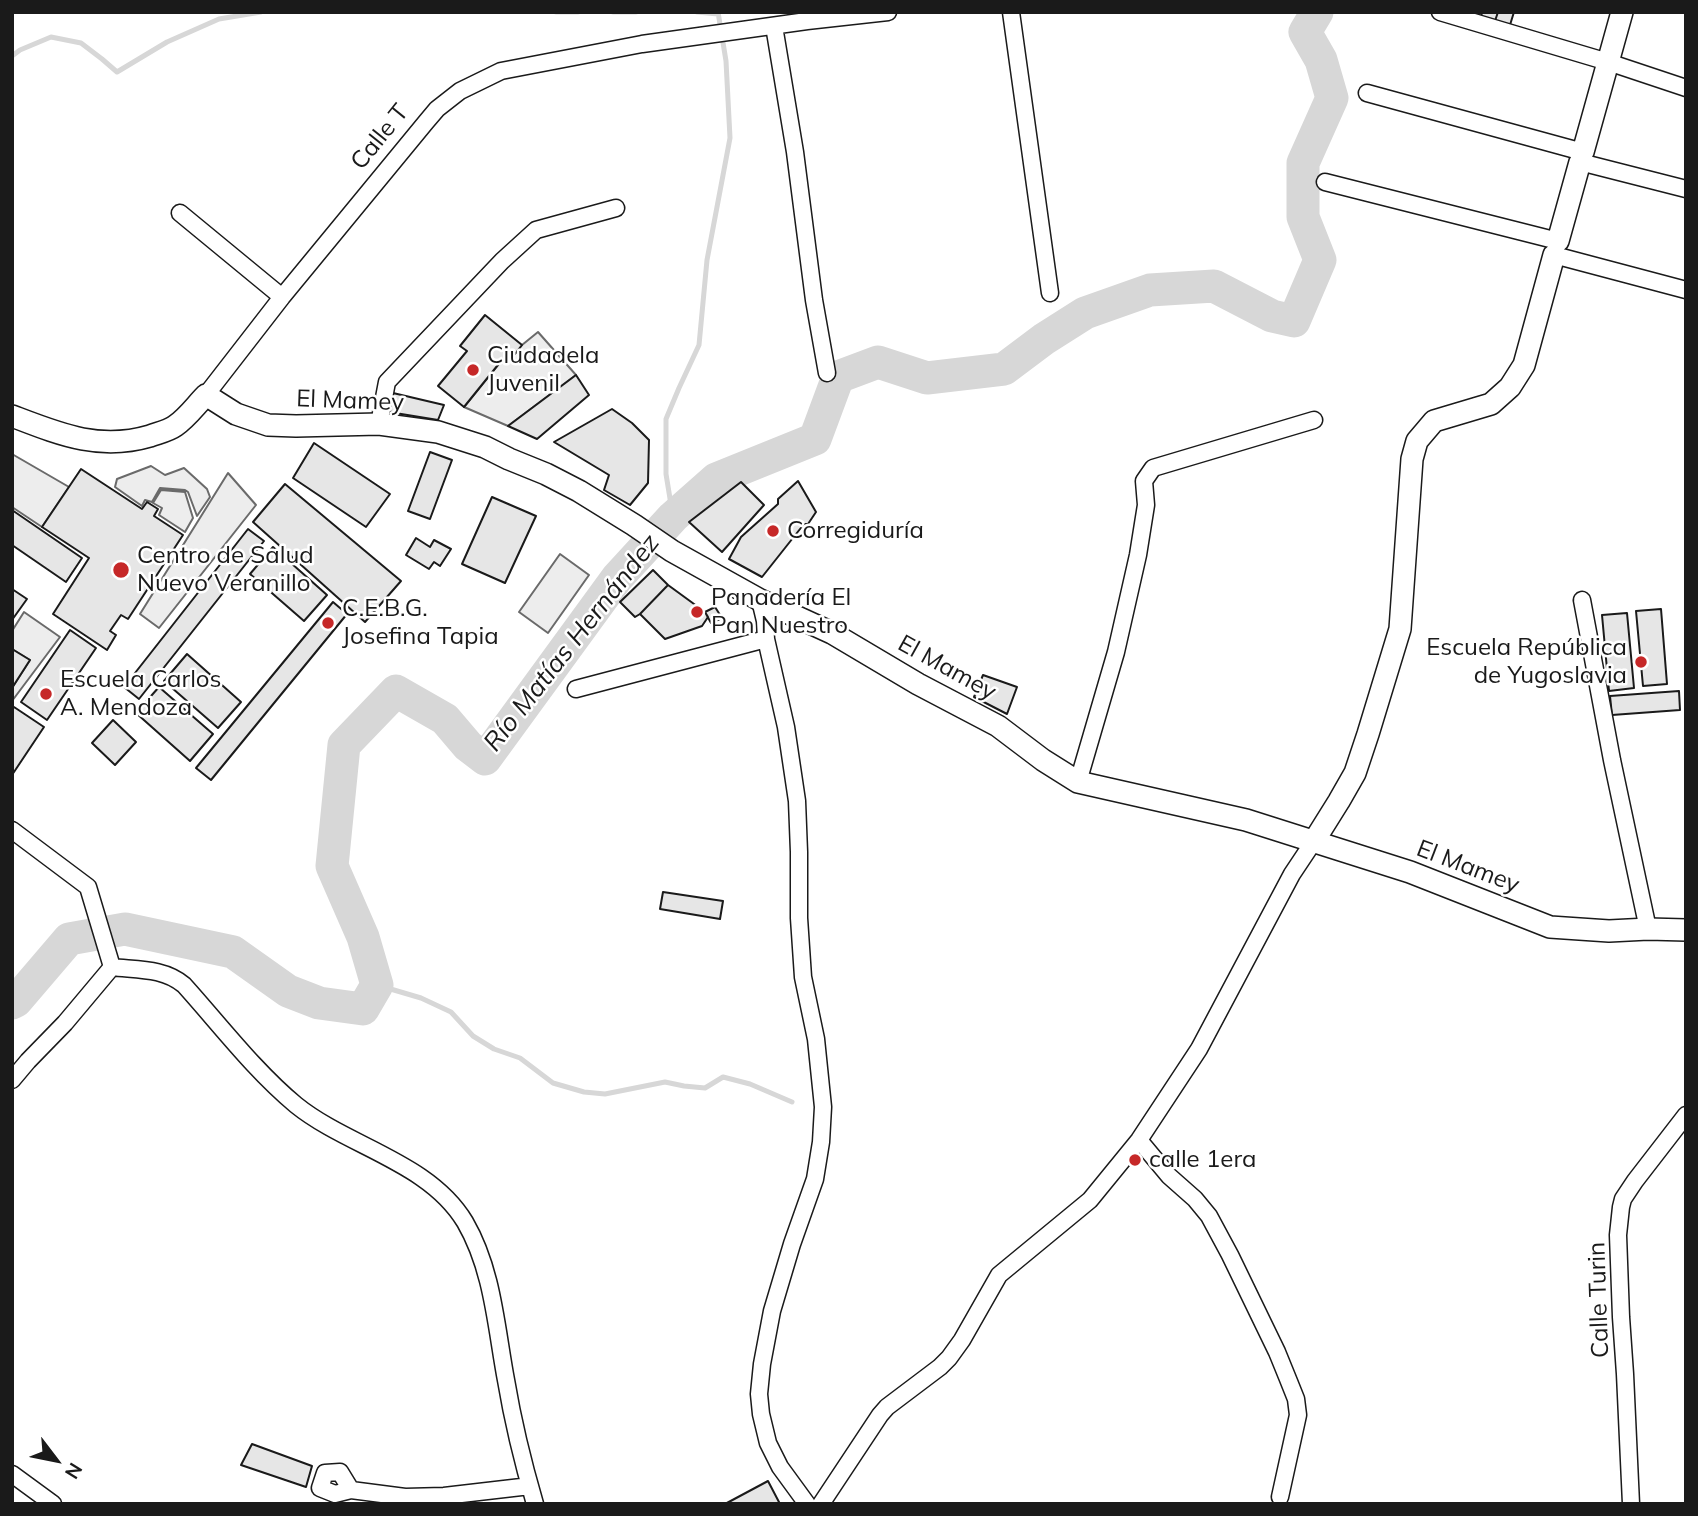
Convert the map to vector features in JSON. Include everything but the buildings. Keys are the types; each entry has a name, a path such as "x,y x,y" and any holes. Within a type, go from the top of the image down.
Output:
{"street":[{"name":"Calle T","path":"12,416 86,441 119,442 140,439 175,427 206,395 436,110 460,91 501,71 633,46 774,26 807,16 888,12"},
{"path":"1011,12 1050,293"},
{"path":"1440,12 1686,88"},
{"path":"821,1504 887,1407 949,1358 999,1275 1090,1200 1139,1140 1199,1049 1292,874 1339,801 1354,773 1368,734 1400,629 1412,459 1417,441 1434,421 1491,404 1510,387 1524,365 1622,12"},
{"path":"774,26 827,373"},
{"path":"1367,93 1686,189"},
{"path":"1325,182 1556,248 1686,290"},
{"path":"379,424 387,383 528,237 536,230 616,208"},
{"path":"180,213 282,298"},
{"name":"El Mamey","path":"206,395 236,414 268,425 379,424 438,432 485,447 546,474 634,525 672,551 760,600 832,633 918,684 998,726 1078,782 1246,820 1410,872 1550,927 1609,931 1686,930"},
{"path":"1078,782 1116,652 1138,555 1146,505 1144,481 1153,468 1314,420"},
{"path":"760,600 786,727 797,801 803,977 816,1039 823,1107 817,1170 772,1311 759,1394 768,1443 780,1467 807,1504"},
{"path":"1582,600 1648,929"},
{"path":"576,689 766,639"},
{"path":"12,830 88,887 112,967"},
{"path":"12,1080 112,967"},
{"path":"112,967 154,971 175,977 274,1086 298,1106 421,1178 446,1198 458,1212 482,1259 511,1408 535,1504"},
{"name":"Calle Turin","path":"1630,1504 1620,1317 1620,1207 1635,1181 1686,1115"},
{"path":"1139,1140 1169,1176 1195,1199 1209,1216 1277,1352 1296,1399 1298,1415 1280,1497"},
{"path":"12,1474 53,1504"},
{"path":"351,1490 405,1497 444,1496 530,1486"}],"shaded area":[{"path":"538,332 576,375 508,426 464,407 510,350 515,354"},
{"path":"12,454 69,487 42,527 12,507"},
{"path":"151,466 165,475 184,468 207,489 210,497 197,516 185,490 160,488 152,502 145,500 142,506 115,487 117,479"},
{"path":"228,473 256,505 159,628 140,614"},
{"path":"161,490 185,492 193,518 185,532 159,515 162,508 153,503"},
{"path":"560,554 589,575 548,633 519,612"},
{"path":"24,612 60,637 12,701 12,688 30,660 12,649 12,631"}],"waterway":[{"path":"12,56 51,37 81,43 117,72 167,42 219,19 261,12"},
{"path":"556,12 578,12"},
{"path":"613,12 636,12"},
{"path":"697,12 718,14"},
{"path":"673,517 666,474 666,419 699,345 707,260 730,138 726,61 718,12"},
{"name":"Río Matías Hernández","path":"12,1003 69,939 125,929 233,952 288,991 319,1003 363,1009 377,985 363,937 332,866 344,745 396,691 445,719 468,746 485,759 617,578 673,517 716,479 815,439 838,377 878,362 927,378 1004,369 1085,313 1150,290 1214,286 1272,316 1294,321 1320,260 1303,217 1303,163 1332,98 1321,60 1305,32 1317,12"},
{"path":"377,985 421,998 451,1012 473,1036 494,1049 520,1058 553,1083 584,1092 605,1094 665,1082 705,1088 723,1077 750,1084 792,1102"}],"place":[{"name":"Ciudadela Juvenil","path":"473,370"},
{"name":"Corregiduría","path":"773,531"},
{"name":"Centro de Salud Nuevo Veranillo","path":"121,570"},
{"name":"Panadería El Pan Nuestro","path":"697,612"},
{"name":"C.E.B.G. Josefina Tapia","path":"328,623"},
{"name":"Escuela República de Yugoslavia","path":"1641,662"},
{"name":"Escuela Carlos A. Mendoza","path":"46,694"},
{"name":"calle 1era","path":"1135,1160"}]}
